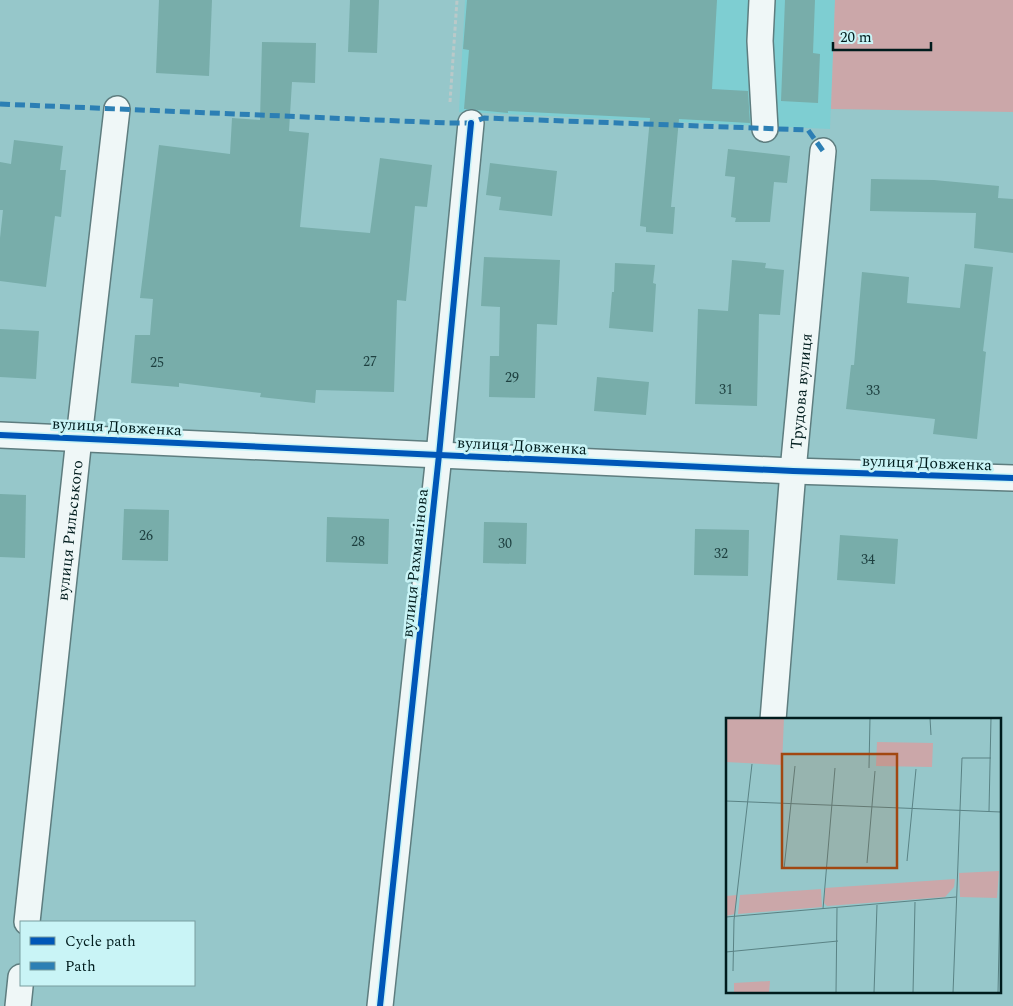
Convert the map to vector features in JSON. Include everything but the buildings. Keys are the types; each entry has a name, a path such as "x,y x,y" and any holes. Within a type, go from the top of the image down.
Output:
{"street":[{"path":"762,0 760,41 765,129"},
{"name":"вулиця Рильського","path":"27,921 79,438 117,109"},
{"name":"вулиця Рахманінова","path":"380,1006 439,455 471,123"},
{"name":"Трудова вулиця","path":"773,718 793,471 823,151"},
{"name":"вулиця Довженка","path":"0,435 793,471 1013,478"},
{"path":"18,1006 20,986"}],"path":[{"path":"450,104 458,0"}],"shaded area":[{"path":"465,0 835,0 830,129 459,112"},
{"path":"835,0 1013,0 1013,112 831,109"}],"marked path":[{"path":"0,104 448,123 471,123 484,118 808,130 823,151"}],"cycle path":[{"path":"380,1006 439,455 471,123"},
{"path":"0,435 793,471 1013,478"}]}
